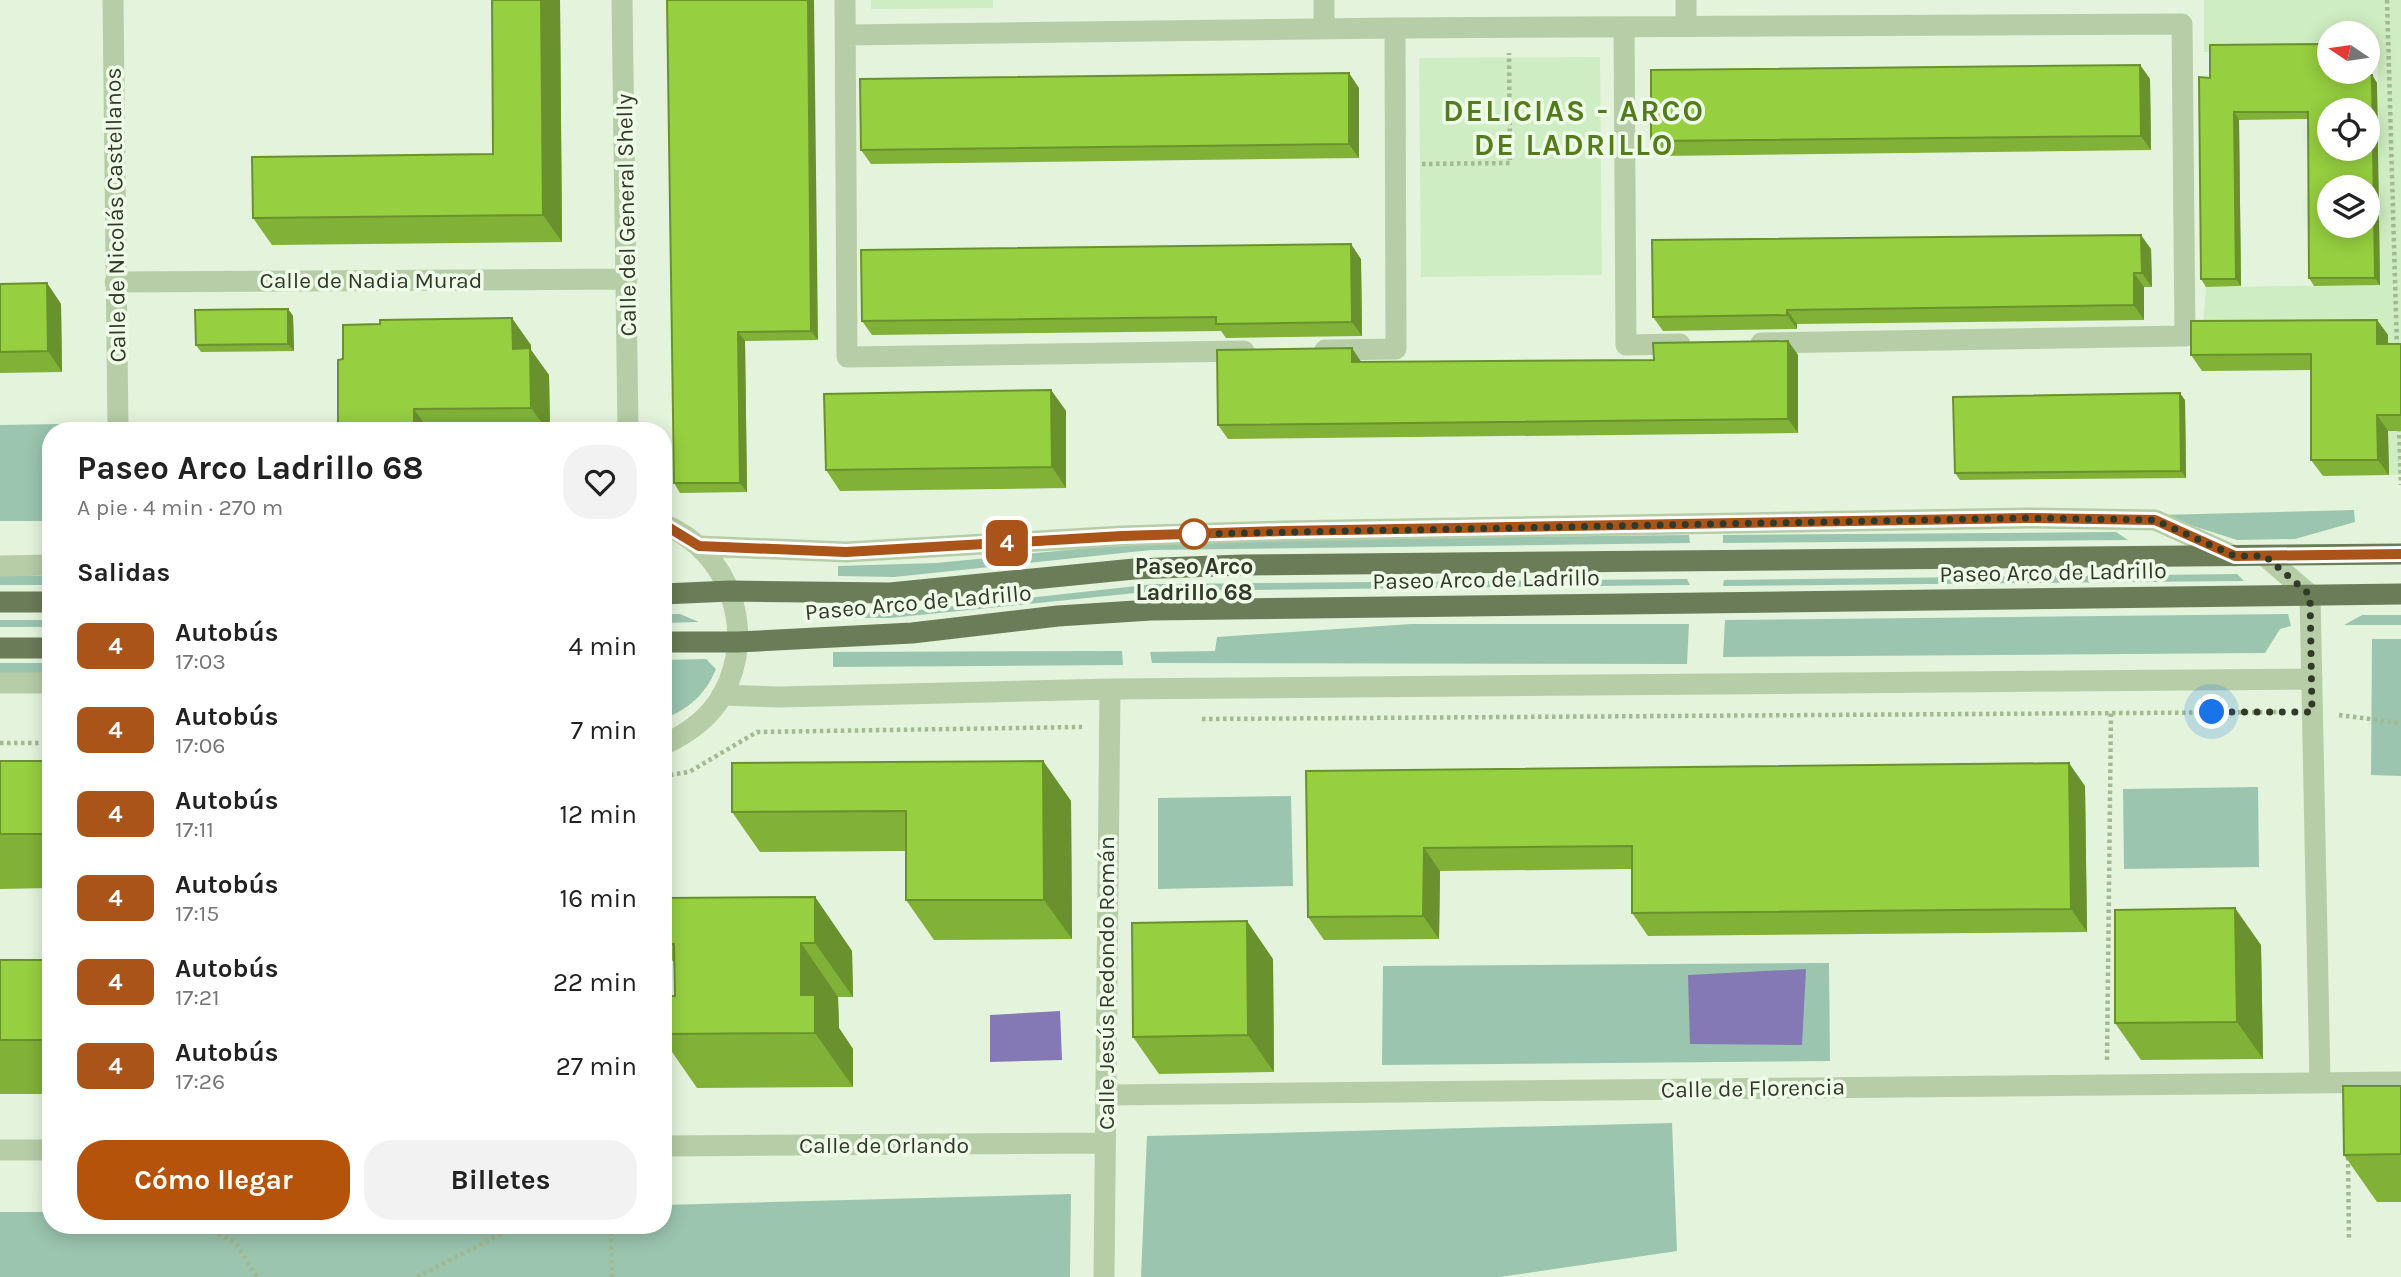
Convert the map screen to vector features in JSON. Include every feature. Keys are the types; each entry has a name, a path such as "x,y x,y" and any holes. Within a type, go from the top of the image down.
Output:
{"main road":[{"name":"Paseo Arco de Ladrillo","path":"672,594 730,591 890,593 1134,569 1242,565 2401,554"},
{"name":"Paseo Arco de Ladrillo","path":"672,642 738,642 912,633 1151,610 2401,594"},
{"path":"0,602 42,602"},
{"path":"0,648 42,648"}],"street":[{"name":"Calle de Nicolás Castellanos","path":"113,0 118,422"},
{"name":"Calle del General Shelly","path":"622,0 628,422"},
{"path":"845,0 847,357 1259,351"},
{"path":"1324,0 1324,29"},
{"path":"1686,0 1686,26"},
{"path":"845,35 1508,27 2182,24 2185,336 1738,343"},
{"path":"1624,27 1626,345 1696,344"},
{"path":"1300,351 1396,349 1395,28"},
{"name":"Calle de Nadia Murad","path":"115,282 627,279"},
{"name":"Paseo Arco de Ladrillo","path":"699,546 846,552 1122,536 1283,531 2028,518 2155,520 2235,556"},
{"path":"672,528 699,546 717,566 730,591 737,616 738,642 733,670 722,695 705,718 683,736 672,741"},
{"path":"2265,556 2310,595 2320,1082"},
{"path":"0,565 42,565"},
{"path":"722,695 2312,679"},
{"path":"0,683 42,683"},
{"name":"Calle Jesús Redondo Román","path":"1104,1277 1110,689"},
{"name":"Calle de Florencia","path":"1105,1095 2401,1082"},
{"name":"Calle de Orlando","path":"672,1146 1105,1143"},
{"path":"0,1150 42,1150"}],"path":[{"path":"2387,0 2397,349"},
{"path":"1396,164 1510,163 1508,27"},
{"path":"2399,419 2401,485"},
{"path":"2107,1085 2112,680"},
{"path":"1192,719 2312,712 2401,723"},
{"path":"672,775 688,772 757,732 1108,726"},
{"path":"0,743 42,743"},
{"path":"2348,1148 2349,1240"},
{"path":"218,1234 236,1243 257,1277"},
{"path":"417,1277 501,1234"},
{"path":"611,1234 611,1277"}],"shaded area":[{"path":"871,0 993,0 993,8 871,9"},
{"path":"2204,0 2401,0 2401,475 2389,475 2387,336 2202,337 2206,287 2380,285 2380,21 2317,21 2317,51 2204,52"},
{"path":"1600,57 1602,275 1421,277 1419,58"},
{"path":"42,424 42,521 0,521 0,425"},
{"path":"2354,510 2355,522 2295,539 2237,540 2159,515"},
{"path":"2116,532 2128,540 1723,543 1723,535"},
{"path":"1689,535 1690,543 1151,550 894,577 838,576 838,566 936,563 1159,541"},
{"path":"2237,574 2244,581 1723,586 1724,580"},
{"path":"0,576 42,576 42,585 0,585"},
{"path":"1687,579 1690,585 1155,591 890,618 839,618 839,612 892,613 1155,584"},
{"path":"672,614 680,614 699,622 672,623"},
{"path":"2288,614 2291,626 2280,629 2265,653 1723,657 1725,620"},
{"path":"2362,615 2401,615 2401,625 2344,625"},
{"path":"0,620 42,620 42,627 0,627"},
{"path":"1411,624 1689,624 1687,664 1152,663 1150,652 1215,651 1217,637"},
{"path":"2372,639 2401,639 2401,776 2371,775"},
{"path":"1122,651 1123,665 833,667 833,652"},
{"path":"706,659 716,669 701,694 672,715 672,660"},
{"path":"0,663 42,663 42,675 0,674"},
{"path":"2258,787 2259,867 2124,869 2123,789"},
{"path":"1291,796 1293,886 1158,889 1158,798"},
{"path":"1829,963 1830,1061 1382,1065 1383,966"},
{"path":"1806,969 1802,1045 1690,1044 1688,975"},
{"path":"1060,1011 1062,1060 990,1062 990,1015"},
{"path":"1672,1123 1677,1251 1500,1277 1141,1277 1147,1136"},
{"path":"1071,1194 1070,1277 0,1277 0,1212 42,1212 42,1234 672,1234 672,1205"}],"building":[{"path":"492,0 541,0 543,215 253,218 252,157 493,154"},
{"path":"667,0 808,0 811,331 738,332 740,483 674,483"},
{"path":"2317,44 2317,84 2372,84 2372,98 2317,98 2317,161 2373,161 2373,175 2317,175 2317,238 2374,238 2375,278 2309,278 2308,112 2234,112 2236,279 2201,279 2199,77 2210,78 2210,45"},
{"path":"2140,65 2141,136 1651,141 1651,70"},
{"path":"1349,73 1349,144 861,150 860,79"},
{"path":"2141,235 2142,273 2134,273 2134,305 1787,310 1787,315 1653,317 1652,240"},
{"path":"1351,244 1352,322 1216,324 1216,317 862,321 861,250"},
{"path":"47,283 48,351 0,352 0,284"},
{"path":"288,309 288,344 196,345 195,310"},
{"path":"512,318 513,349 530,348 531,408 414,409 414,422 338,422 338,360 343,359 343,325 380,324 380,320"},
{"path":"2377,320 2377,344 2401,344 2401,415 2377,415 2378,460 2311,460 2311,354 2191,355 2191,321"},
{"path":"1788,341 1788,419 1218,425 1217,350 1352,348 1352,362 1654,360 1653,343"},
{"path":"1051,390 1052,467 826,470 824,394"},
{"path":"2180,393 2181,471 1955,473 1953,397"},
{"path":"0,761 42,761 42,834 0,834"},
{"path":"1043,761 1044,900 906,900 906,811 732,812 732,763"},
{"path":"2069,763 2071,909 1632,913 1632,846 1424,848 1423,916 1308,917 1306,771"},
{"path":"815,897 815,943 801,943 801,995 815,995 815,1033 672,1034 672,996 675,996 672,898"},
{"path":"2235,908 2237,1022 2115,1023 2115,910"},
{"path":"1247,921 1248,1035 1133,1037 1132,923"},
{"path":"0,960 42,960 42,1040 0,1040"},
{"path":"2343,1086 2401,1086 2401,1154 2344,1155"}],"bus line":[{"name":"4","path":"672,529 699,546 846,552 1122,536 1283,531 2028,518 2155,520 2235,556 2401,554"}],"place":[{"name":"Paseo Arco Ladrillo 68","path":"1194,534"}],"district":[{"name":"DELICIAS - ARCO DE LADRILLO","path":"1574,128"}],"route":[{"path":"1194,534 2028,518 2155,520 2235,556 2265,556 2310,595 2312,712 2212,712"}]}
